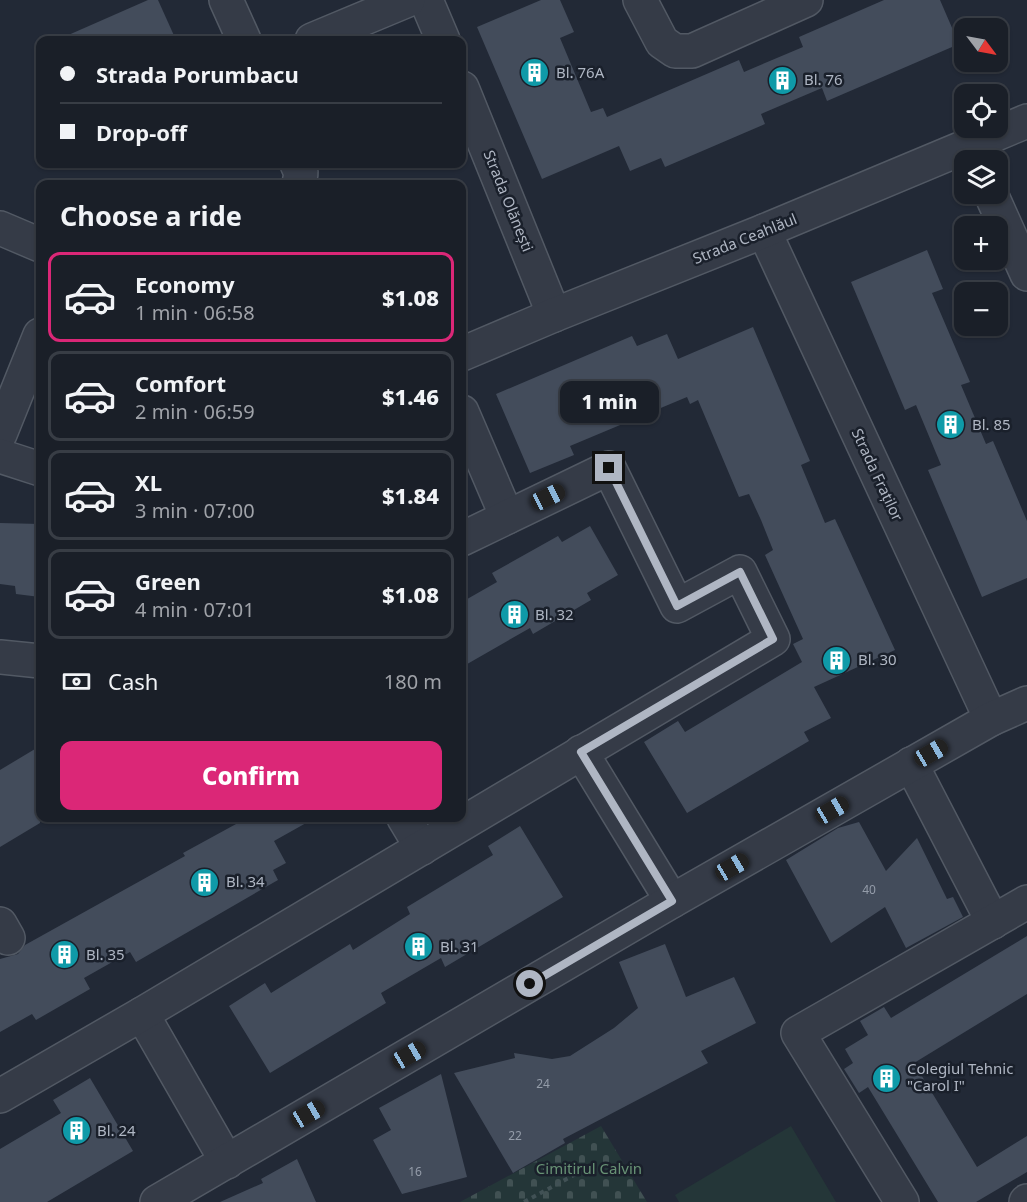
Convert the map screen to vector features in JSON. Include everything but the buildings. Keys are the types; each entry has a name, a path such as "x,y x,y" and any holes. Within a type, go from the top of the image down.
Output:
{"street":[{"path":"226,0 242,36"},
{"path":"322,36 408,0"},
{"path":"426,0 440,36"},
{"path":"640,0 662,42 675,51 692,51 806,0"},
{"name":"Strada Olănești","path":"466,98 554,315"},
{"name":"Strada Ceahlăul","path":"978,150 1027,121"},
{"name":"Strada Ceahlăul","path":"466,352 764,231 954,160"},
{"path":"996,204 1027,274"},
{"path":"0,228 36,243"},
{"name":"Strada Fraților","path":"764,231 991,719"},
{"path":"0,434 36,345"},
{"path":"466,421 507,517"},
{"path":"0,456 36,468"},
{"path":"466,537 609,468 677,606 740,572 773,639 466,821"},
{"path":"0,657 36,661"},
{"path":"157,1202 672,901 991,719 1027,703"},
{"path":"581,752 672,901"},
{"path":"911,764 993,921"},
{"path":"406,822 422,848"},
{"path":"0,1096 465,822"},
{"path":"902,1202 798,1033 1027,902"},
{"path":"142,1014 227,1162"}],"path":[{"path":"524,1202 587,1168"}],"green space":[{"name":"Cimitirul Calvin","path":"601,1126 647,1202 460,1202"},
{"path":"791,1126 836,1202 679,1202 675,1195"}],"place":[{"name":"Bl. 76A","path":"535,73"},
{"name":"Bl. 76","path":"783,80"},
{"name":"Bl. 85","path":"951,425"},
{"name":"Bl. 32","path":"514,615"},
{"name":"Bl. 30","path":"837,660"},
{"name":"Bl. 34","path":"205,882"},
{"name":"Bl. 31","path":"419,947"},
{"name":"Bl. 35","path":"65,955"},
{"name":"Colegiul Tehnic \"Carol I\"","path":"886,1078"},
{"name":"Bl. 24","path":"76,1131"}],"route":[{"path":"530,984 672,901 581,752 773,639 740,572 677,606 609,468"}]}
